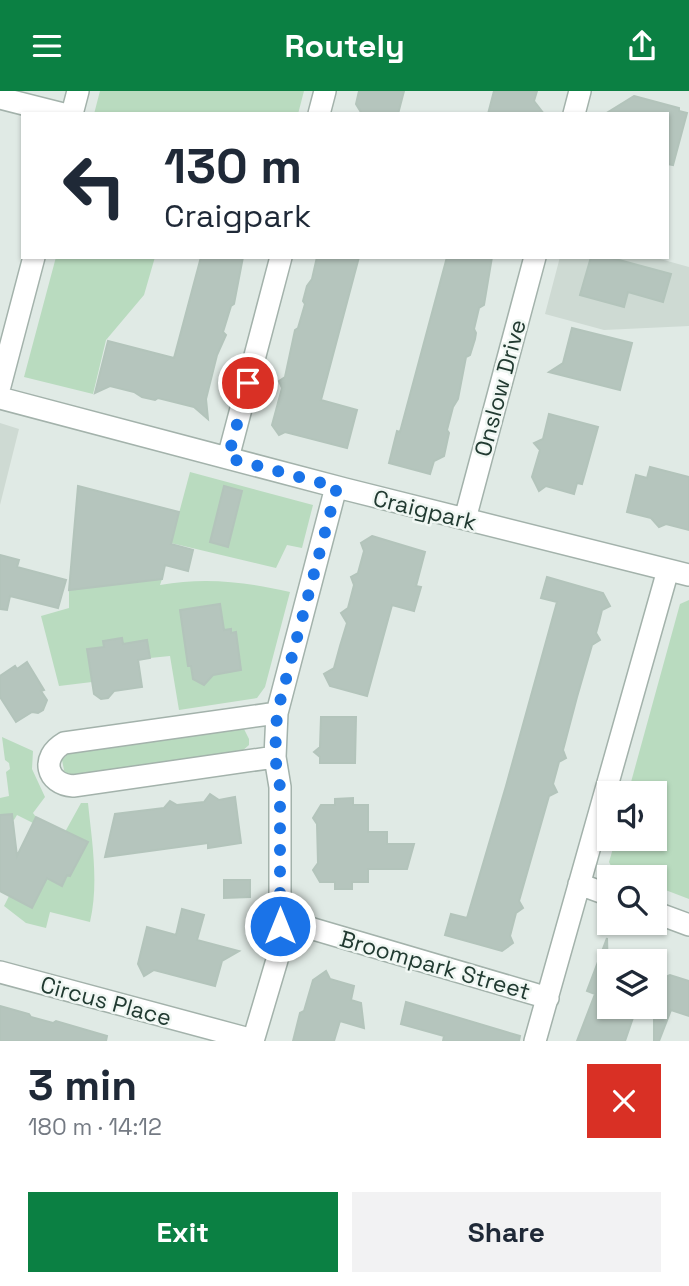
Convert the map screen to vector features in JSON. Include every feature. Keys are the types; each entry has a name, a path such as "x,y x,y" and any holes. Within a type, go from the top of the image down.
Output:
{"street":[{"path":"73,112 78,91"},
{"path":"320,112 326,91"},
{"path":"575,112 580,91"},
{"path":"0,98 55,112"},
{"path":"0,386 33,259"},
{"path":"228,458 280,259"},
{"name":"Onslow Drive","path":"466,519 534,259"},
{"name":"Craigpark","path":"0,398 679,573"},
{"path":"253,1040 277,960 280,926 280,787 275,757 277,713 337,487"},
{"path":"535,1041 579,884 679,573"},
{"path":"275,757 73,786 56,780 48,764 50,755 64,743 277,713"},
{"path":"579,884 597,891"},
{"path":"667,917 689,925"},
{"name":"Broompark Street","path":"280,926 303,926 548,998"},
{"name":"Circus Place","path":"0,972 253,1040"}],"shaded area":[{"path":"559,259 660,259 689,267 689,326 604,330 545,314"},
{"path":"0,423 19,429 0,505"}],"green space":[{"path":"100,91 304,91 299,112 95,112"},
{"path":"55,259 154,259 144,295 106,340 93,394 24,377"},
{"path":"190,472 313,505 302,548 287,545 276,568 171,543"},
{"path":"162,579 160,585 194,581 226,582 290,592 265,687 257,698 179,710 170,656 150,658 147,640 123,644 122,638 103,641 104,647 87,649 92,682 59,686 41,616 69,608 69,590"},
{"path":"689,600 689,899 667,891 667,865 610,865 609,862 612,851 667,851 667,781 631,781 680,604"},
{"path":"244,729 249,739 249,745 241,752 77,777 65,775 62,760 69,753"},
{"path":"2,737 33,751 32,769 45,797 33,813 36,817 33,823 17,815 14,820 11,819 0,844 0,798 9,796 6,772 10,769 5,760"},
{"path":"81,803 88,803 93,848 94,892 90,922 50,912 46,928 26,923 4,906 9,896 32,908 47,878 61,886 67,875 70,876 65,832"}],"building":[{"path":"359,91 404,91 399,112 361,112 356,104"},
{"path":"494,91 537,91 534,101 542,112 489,112"},
{"path":"634,96 679,108 679,111 687,113 673,165 669,164 669,112 608,112"},
{"path":"200,259 243,259 234,304 223,332 226,335 217,355 206,399 208,419 194,407 142,397 134,392 110,386 95,393 108,341 174,358"},
{"path":"317,259 358,259 321,400 357,410 347,448 285,432 279,435 272,425 282,388 279,381 285,377 295,330 305,304 303,301 307,286 312,279"},
{"path":"446,259 492,259 484,305 479,308 474,329 475,339 470,355 466,357 458,399 447,430 449,433 444,456 434,461 430,474 389,463 397,431 400,432"},
{"path":"590,259 615,259 671,274 663,302 628,292 624,307 580,295"},
{"path":"572,328 632,343 620,390 549,372 563,363"},
{"path":"549,414 598,427 582,484 577,483 574,494 546,486 539,491 532,477 540,450 534,443 543,439"},
{"path":"650,467 689,477 689,530 666,524 659,527 651,518 627,512 636,475 647,478"},
{"path":"78,486 179,512 171,544 193,550 188,571 165,565 162,579 69,590"},
{"path":"224,486 242,491 228,547 210,542"},
{"path":"372,536 425,552 416,586 421,587 414,611 392,605 367,696 330,686 324,674 334,668 347,623 341,613 348,608 354,585 351,577 358,573 364,551 361,543"},
{"path":"0,555 19,560 17,567 66,580 58,608 10,596 7,610 0,609"},
{"path":"547,577 603,593 610,606 602,610 596,633 600,640 592,645 577,697 563,750 566,758 559,762 553,784 557,792 549,796 519,901 523,908 516,913 510,936 513,943 502,951 445,935 451,914 467,918 506,786 557,602 541,598"},
{"path":"220,604 224,630 231,629 231,633 236,632 241,670 213,675 204,685 193,679 191,666 188,666 180,610"},
{"path":"122,638 123,644 147,640 150,658 138,660 142,687 114,691 108,698 101,699 94,694 87,649 104,647 103,641"},
{"path":"27,662 47,700 43,710 32,712 16,722 0,697 0,676"},
{"path":"321,717 356,717 355,763 320,763 320,757 314,752 320,747"},
{"path":"210,794 219,800 235,797 241,843 208,848 208,843 105,857 115,814 164,808 170,801 177,805 204,802"},
{"path":"353,798 353,805 368,805 368,832 387,832 387,844 414,844 407,869 368,869 368,882 352,882 352,889 335,889 335,882 320,882 313,870 318,863 317,824 313,818 321,805 335,805 335,799"},
{"path":"12,814 17,856 36,817 88,842 62,886 47,878 32,908 0,891 0,815"},
{"path":"224,880 250,880 250,897 224,898"},
{"path":"182,909 204,915 197,940 239,951 222,961 215,986 154,970 144,976 138,964 147,927 176,935"},
{"path":"597,964 597,1019 633,1019 625,1041 577,1041 595,994 587,991"},
{"path":"326,971 330,979 354,986 351,1000 361,1003 364,1028 340,1021 334,1041 293,1041 313,980"},
{"path":"667,976 689,981 689,1016 671,1010 659,1041 654,1041 654,1019 667,1019"},
{"path":"406,1002 520,1036 519,1041 443,1041 444,1036 401,1024"},
{"path":"0,1006 29,1014 31,1017 53,1023 56,1021 107,1036 106,1041 0,1041"}],"route":[{"path":"248,383 228,458 337,487 277,713 275,757 280,787 280,926"}]}
